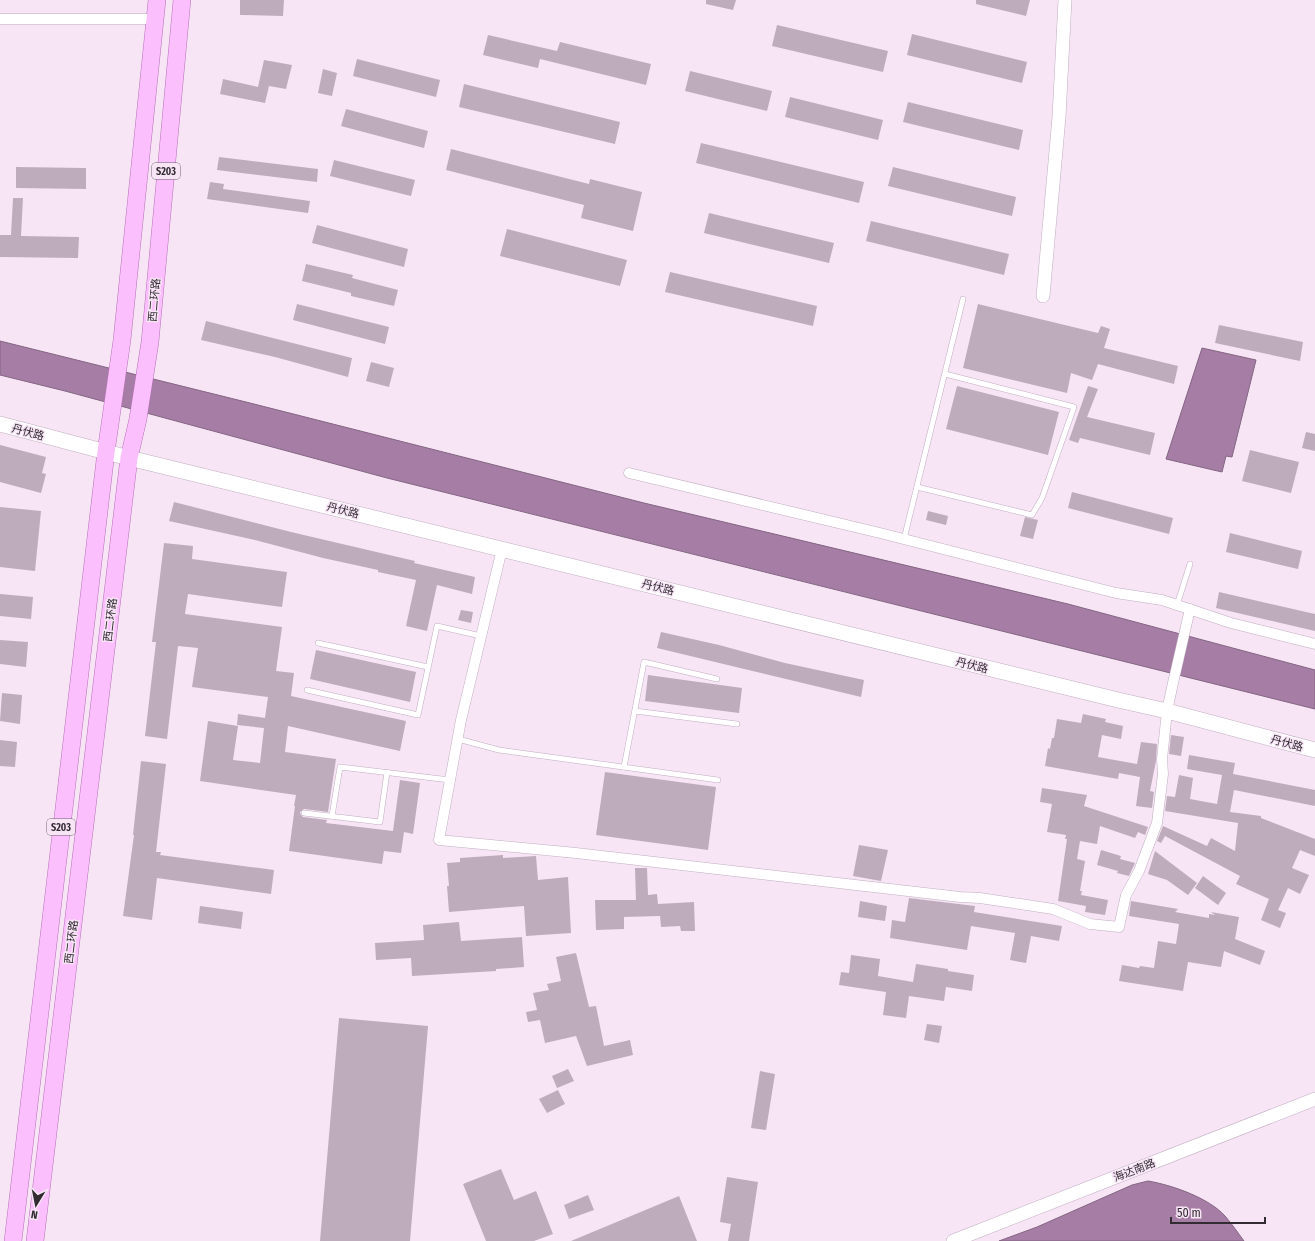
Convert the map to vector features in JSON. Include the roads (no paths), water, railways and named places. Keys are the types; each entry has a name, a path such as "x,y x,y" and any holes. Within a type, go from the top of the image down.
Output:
{"main road":[{"name":"西二环路","path":"13,1241 106,452 122,340 158,0"},
{"name":"西二环路","path":"36,1241 129,458 138,419 150,342 182,0"},
{"name":"丹伏路","path":"0,424 129,458 1087,693 1167,711 1315,750"}],"street":[{"path":"1043,296 1059,117 1065,0"},
{"path":"0,19 155,19"},
{"path":"629,473 904,539 1116,593 1162,600 1231,623 1315,644"},
{"path":"502,549 458,739 439,840 576,853 960,898 980,898 1054,909 1090,924 1119,926 1126,895 1139,871 1157,823 1163,774 1162,759 1167,711 1190,609"},
{"name":"海达南路","path":"953,1241 1315,1099"}],"lane":[{"path":"904,539 963,299"},
{"path":"917,487 1032,514 1042,498 1074,407 945,374"},
{"path":"1177,605 1190,564"},
{"path":"307,690 418,715 437,626 481,636"},
{"path":"318,643 428,667"},
{"path":"624,767 644,662 717,679"},
{"path":"634,711 737,724"},
{"path":"458,739 499,750 718,780"},
{"path":"332,816 340,767 450,780"},
{"path":"304,813 380,822 387,772"}]}
